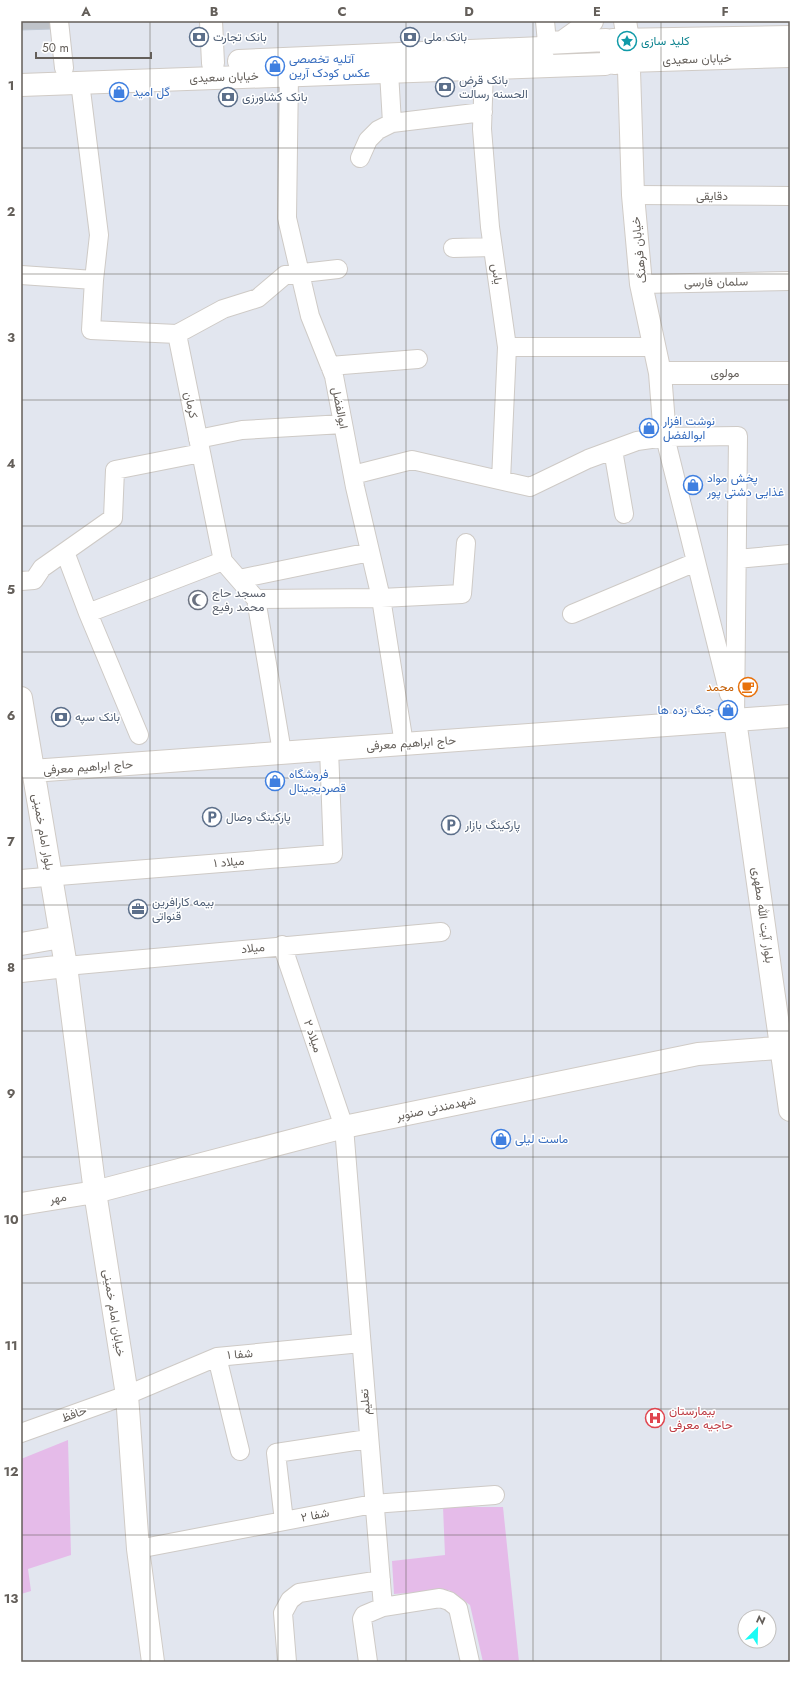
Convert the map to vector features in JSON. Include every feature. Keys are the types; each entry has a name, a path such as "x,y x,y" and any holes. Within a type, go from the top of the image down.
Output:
{"main road":[{"path":"211,21 213,63"},
{"path":"550,49 592,21"},
{"path":"644,21 666,38"},
{"name":"خیابان سعیدی","path":"21,70 550,49 606,40 626,30 666,38 790,37"},
{"name":"خیابان فرهنگ","path":"626,30 633,195 642,284 660,373 665,437"},
{"path":"605,64 611,57 612,46 606,40"},
{"name":"خیابان سعیدی","path":"21,85 484,69 550,49 605,64 628,61 790,56"},
{"name":"مولوی","path":"660,373 790,372"},
{"name":"بلوار امام خمینی","path":"21,698 32,771 66,966"},
{"name":"حاج ابراهیم معرفی","path":"32,771 790,716"},
{"name":"بلوار آیت الله مطهری","path":"736,720 786,1047 790,1110"},
{"path":"21,944 61,937"},
{"path":"21,971 66,966"},
{"name":"خیابان امام خمینی","path":"66,966 95,1192 127,1394 138,1548 154,1662"},
{"name":"شهدمندنی صنوبر","path":"95,1192 344,1128 698,1054 786,1047"},
{"name":"مهر","path":"21,1204 95,1192"}],"street":[{"path":"59,21 64,68"},
{"path":"545,21 550,49"},
{"name":"یاس","path":"484,69 482,129 493,247 508,347 501,480"},
{"path":"389,72 392,123"},
{"name":"ابوالفضل","path":"290,75 287,218 310,316 334,376 353,475 381,598 404,744"},
{"path":"80,82 98,235 90,330 177,334 223,309 258,298 285,275 300,272 338,269"},
{"path":"360,158 368,140 378,130 392,123 483,112"},
{"name":"دقایقی","path":"633,195 790,196"},
{"path":"453,248 493,247"},
{"path":"21,275 94,280"},
{"name":"سلمان فارسی","path":"642,284 790,281"},
{"name":"کرمان","path":"177,334 223,560 256,599"},
{"path":"508,347 654,347"},
{"path":"330,366 418,359"},
{"path":"21,581 34,580 42,568 113,518 115,470 200,446 242,430 343,424"},
{"path":"353,475 412,460 530,487 588,459 637,442 665,437 738,436 736,720"},
{"path":"665,437 736,720"},
{"path":"613,450 624,514"},
{"path":"282,752 256,599 381,598 462,594 466,543"},
{"path":"65,552 88,613 139,735"},
{"path":"239,579 370,552"},
{"path":"737,559 790,554"},
{"path":"88,613 223,560"},
{"path":"572,614 696,562"},
{"name":"میلاد ۱","path":"21,879 333,854 329,749"},
{"name":"میلاد","path":"66,966 282,945 441,932"},
{"name":"میلاد ۲","path":"282,945 344,1128"},
{"name":"تعلیم","path":"344,1128 373,1504 383,1607"},
{"name":"شفا ۱","path":"127,1394 216,1356 361,1344"},
{"path":"216,1356 240,1451"},
{"name":"حافظ","path":"21,1433 127,1394"},
{"path":"284,1521 276,1453 368,1439"},
{"name":"شفا ۲","path":"138,1548 373,1504 495,1495"},
{"path":"287,1662 283,1612 290,1600 298,1594 381,1580"},
{"path":"368,1662 362,1619 364,1615 383,1607 440,1598 449,1601 458,1608 470,1662"}],"shaded area":[{"path":"68,1440 71,1555 28,1569 31,1591 21,1594 21,1459"},
{"path":"443,1507 503,1507 519,1662 483,1662 470,1605 449,1590 394,1594 392,1561 445,1555"}],"building":[{"path":"21,21 51,21 52,29 21,30"}],"place":[{"name":"بانک تجارت","path":"199,37"},
{"name":"بانک ملی","path":"410,37"},
{"name":"کلید سازی","path":"627,41"},
{"name":"آتلیه تخصصی عکس کودک آرین","path":"275,66"},
{"name":"بانک قرض الحسنه رسالت","path":"445,87"},
{"name":"گل امید","path":"119,92"},
{"name":"بانک کشاورزی","path":"228,97"},
{"name":"نوشت افزار ابوالفضل","path":"649,428"},
{"name":"پخش مواد غذایی دشتی پور","path":"693,485"},
{"name":"مسجد حاج محمد رفیع","path":"198,600"},
{"name":"محمد","path":"748,687"},
{"name":"جنگ زده ها","path":"728,710"},
{"name":"بانک سپه","path":"61,717"},
{"name":"فروشگاه قصردیجیتال","path":"275,781"},
{"name":"پارکینگ وصال","path":"212,817"},
{"name":"پارکینگ بازار","path":"451,825"},
{"name":"بیمه کارافرین قنواتی","path":"138,909"},
{"name":"ماست لیلی","path":"501,1139"},
{"name":"بیمارستان حاجیه معرفی","path":"655,1418"}]}
